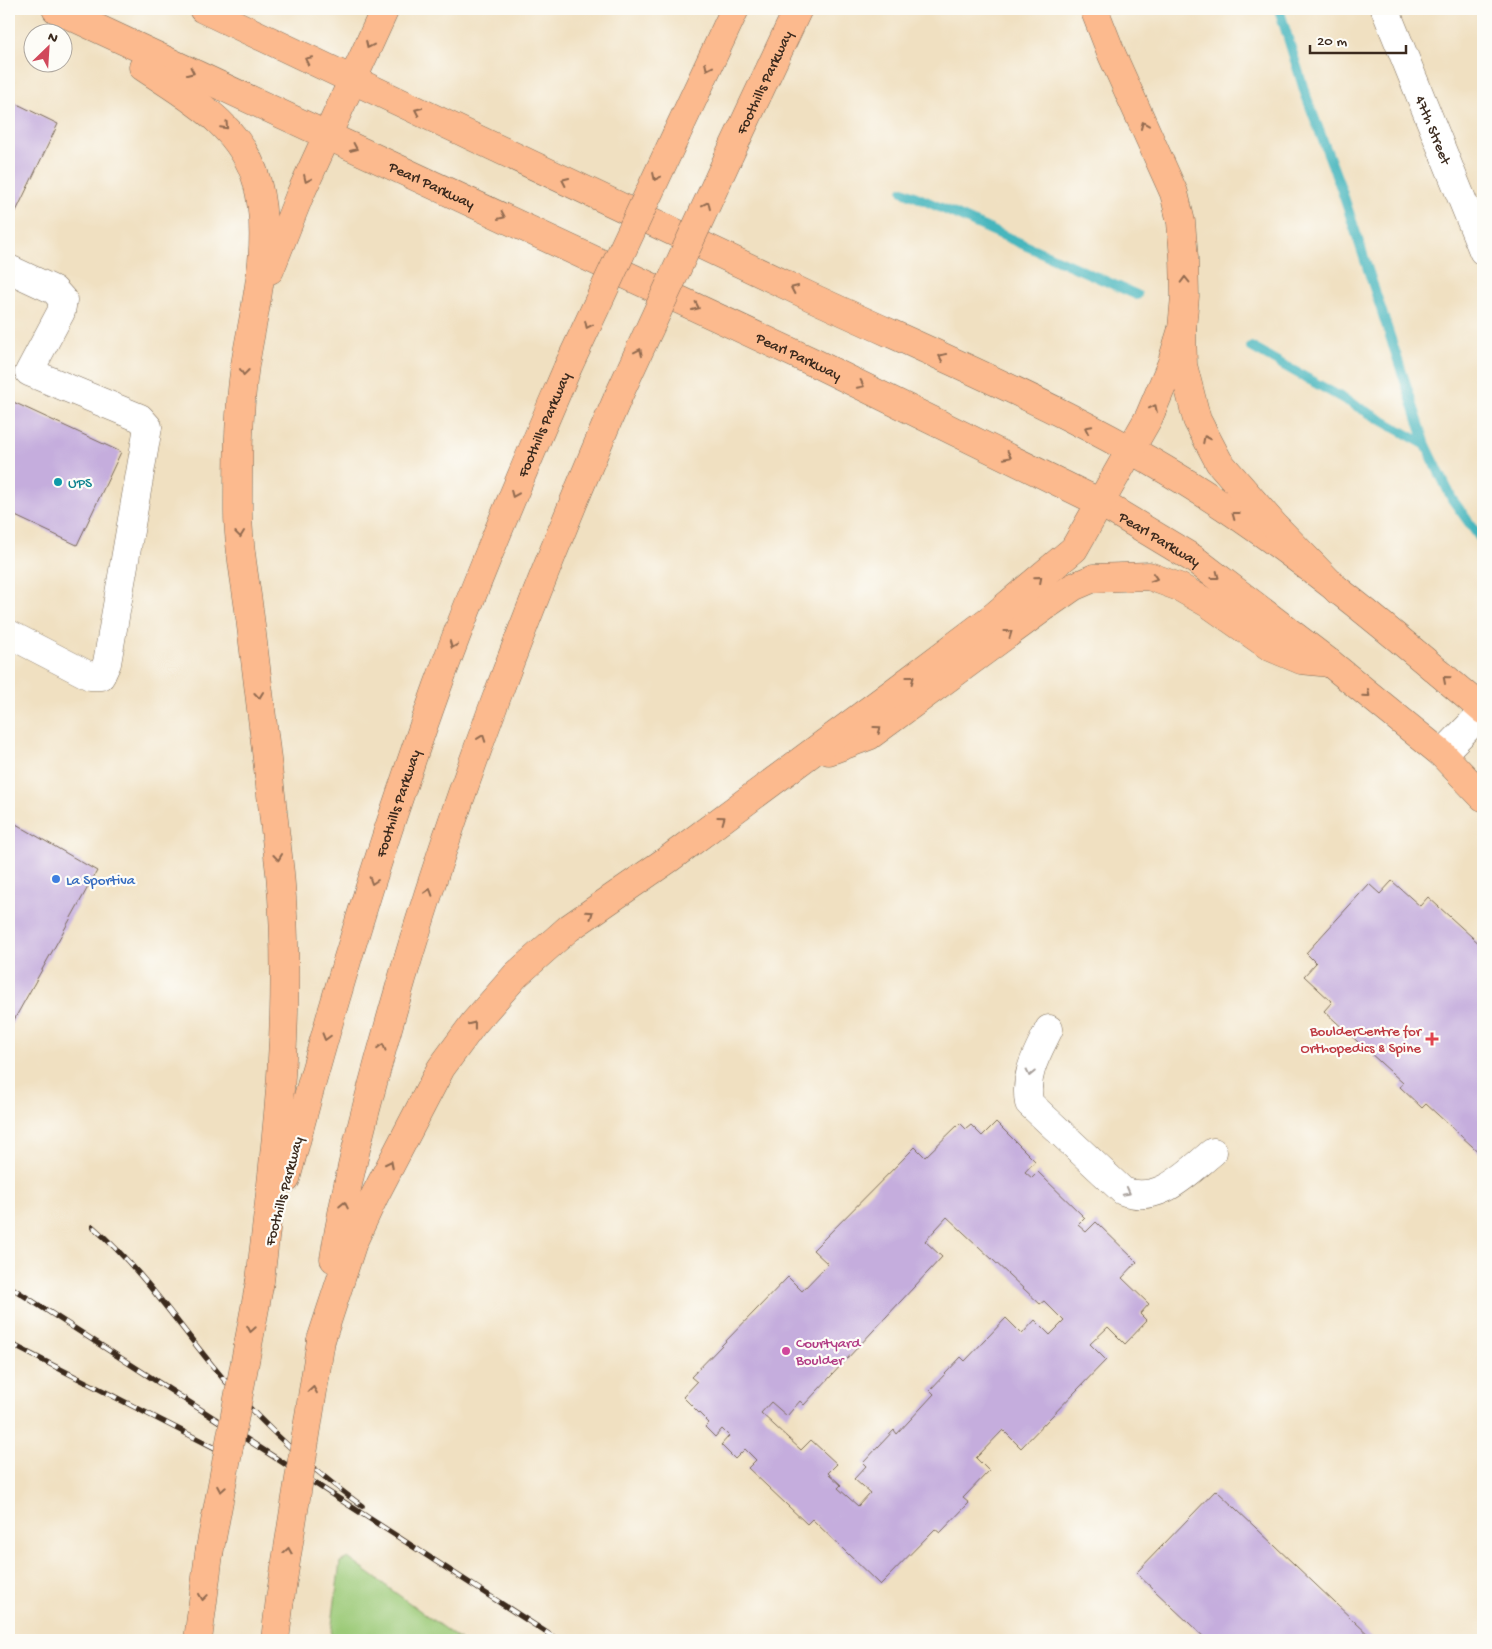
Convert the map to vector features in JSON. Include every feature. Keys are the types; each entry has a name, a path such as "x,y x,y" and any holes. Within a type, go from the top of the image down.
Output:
{"main road":[{"path":"55,9 219,120 234,136 249,160 263,207 262,268 240,403 238,517 280,876 285,957 285,1016 276,1144 260,1281"},
{"name":"Pearl Parkway","path":"55,9 818,364 1101,503 1194,560 1330,663 1442,754 1483,797"},
{"path":"203,9 1008,388 1131,451 1228,510 1338,592 1483,711"},
{"path":"253,324 281,239 385,9"},
{"name":"Foothills Parkway","path":"198,1640 209,1554 260,1281 297,1138 332,1015 401,794 471,598 567,368 735,9"},
{"name":"Foothills Parkway","path":"275,1640 337,1238 355,1152 410,949 449,830 519,637 618,397 798,9"},
{"path":"1094,9 1112,55 1174,193 1181,222 1184,258 1183,365 1189,395 1206,440 1219,462 1274,525 1338,592"},
{"path":"321,1340 353,1242 374,1197 441,1068 474,1023 516,975 569,928 801,761 1036,582 1074,548 1131,451 1158,398 1172,365 1182,329"},
{"path":"801,761 869,736 1050,603 1073,587 1094,578 1149,576 1179,587 1209,604 1270,648 1301,660 1330,663"}],"street":[{"name":"47th Street","path":"1385,9 1483,251"},
{"path":"9,269 54,290 63,300 61,312 19,367 140,418 148,428 148,439 107,663 101,676 90,676 9,634"},
{"path":"1442,754 1483,711"},
{"path":"1049,1029 1030,1067 1027,1088 1030,1103 1123,1192 1135,1196 1167,1189 1213,1152"}],"green space":[{"path":"348,1558 460,1640 330,1640 340,1562"}],"building":[{"path":"9,100 58,124 9,226"},
{"name":"UPS","path":"9,400 121,452 77,545 9,513"},
{"name":"La Sportiva","path":"9,820 97,871 9,1029"},
{"path":"1392,881 1420,906 1428,897 1483,947 1483,1156 1426,1104 1422,1108 1400,1087 1403,1083 1324,1011 1332,1002 1304,976 1316,963 1306,953 1369,884 1380,894"},
{"name":"Courtyard Boulder","path":"996,1122 1035,1161 1025,1172 1032,1178 1038,1172 1085,1218 1078,1225 1086,1232 1096,1222 1137,1262 1122,1278 1149,1304 1140,1314 1147,1321 1125,1344 1108,1327 1090,1344 1106,1360 1021,1448 1003,1430 976,1458 989,1471 963,1498 969,1503 940,1533 935,1529 880,1585 812,1519 807,1524 748,1468 756,1460 745,1449 735,1459 721,1445 729,1436 722,1429 715,1437 705,1427 709,1423 683,1397 697,1382 691,1377 788,1277 802,1291 828,1264 813,1250 915,1147 925,1157 960,1123 966,1129 971,1125 982,1136","holes":["947,1217 1040,1304 1044,1301 1064,1321 1050,1335 1035,1320 1022,1334 1006,1318 965,1361 961,1357 930,1390 934,1394 897,1434 894,1430 863,1463 866,1466 854,1479 870,1493 858,1506 838,1488 841,1485 828,1473 837,1464 811,1440 801,1450 761,1413 771,1402 787,1416 800,1401 804,1405 942,1257 925,1241"]},
{"path":"1216,1490 1374,1640 1207,1640 1136,1573"}],"waterway":[{"path":"1279,9 1305,93 1341,188 1426,445 1452,499 1483,542"},
{"path":"903,191 1137,295"},
{"path":"1251,347 1426,445"}],"railway":[{"path":"93,1227 130,1263 210,1363 258,1417 308,1463 362,1506"},
{"path":"9,1286 558,1640"},
{"path":"9,1343 225,1453"}],"place":[{"name":"UPS","path":"58,482"},
{"name":"La Sportiva","path":"56,879"},
{"name":"BoulderCentre for Orthopedics & Spine","path":"1432,1039"},
{"name":"Courtyard Boulder","path":"786,1351"}]}
